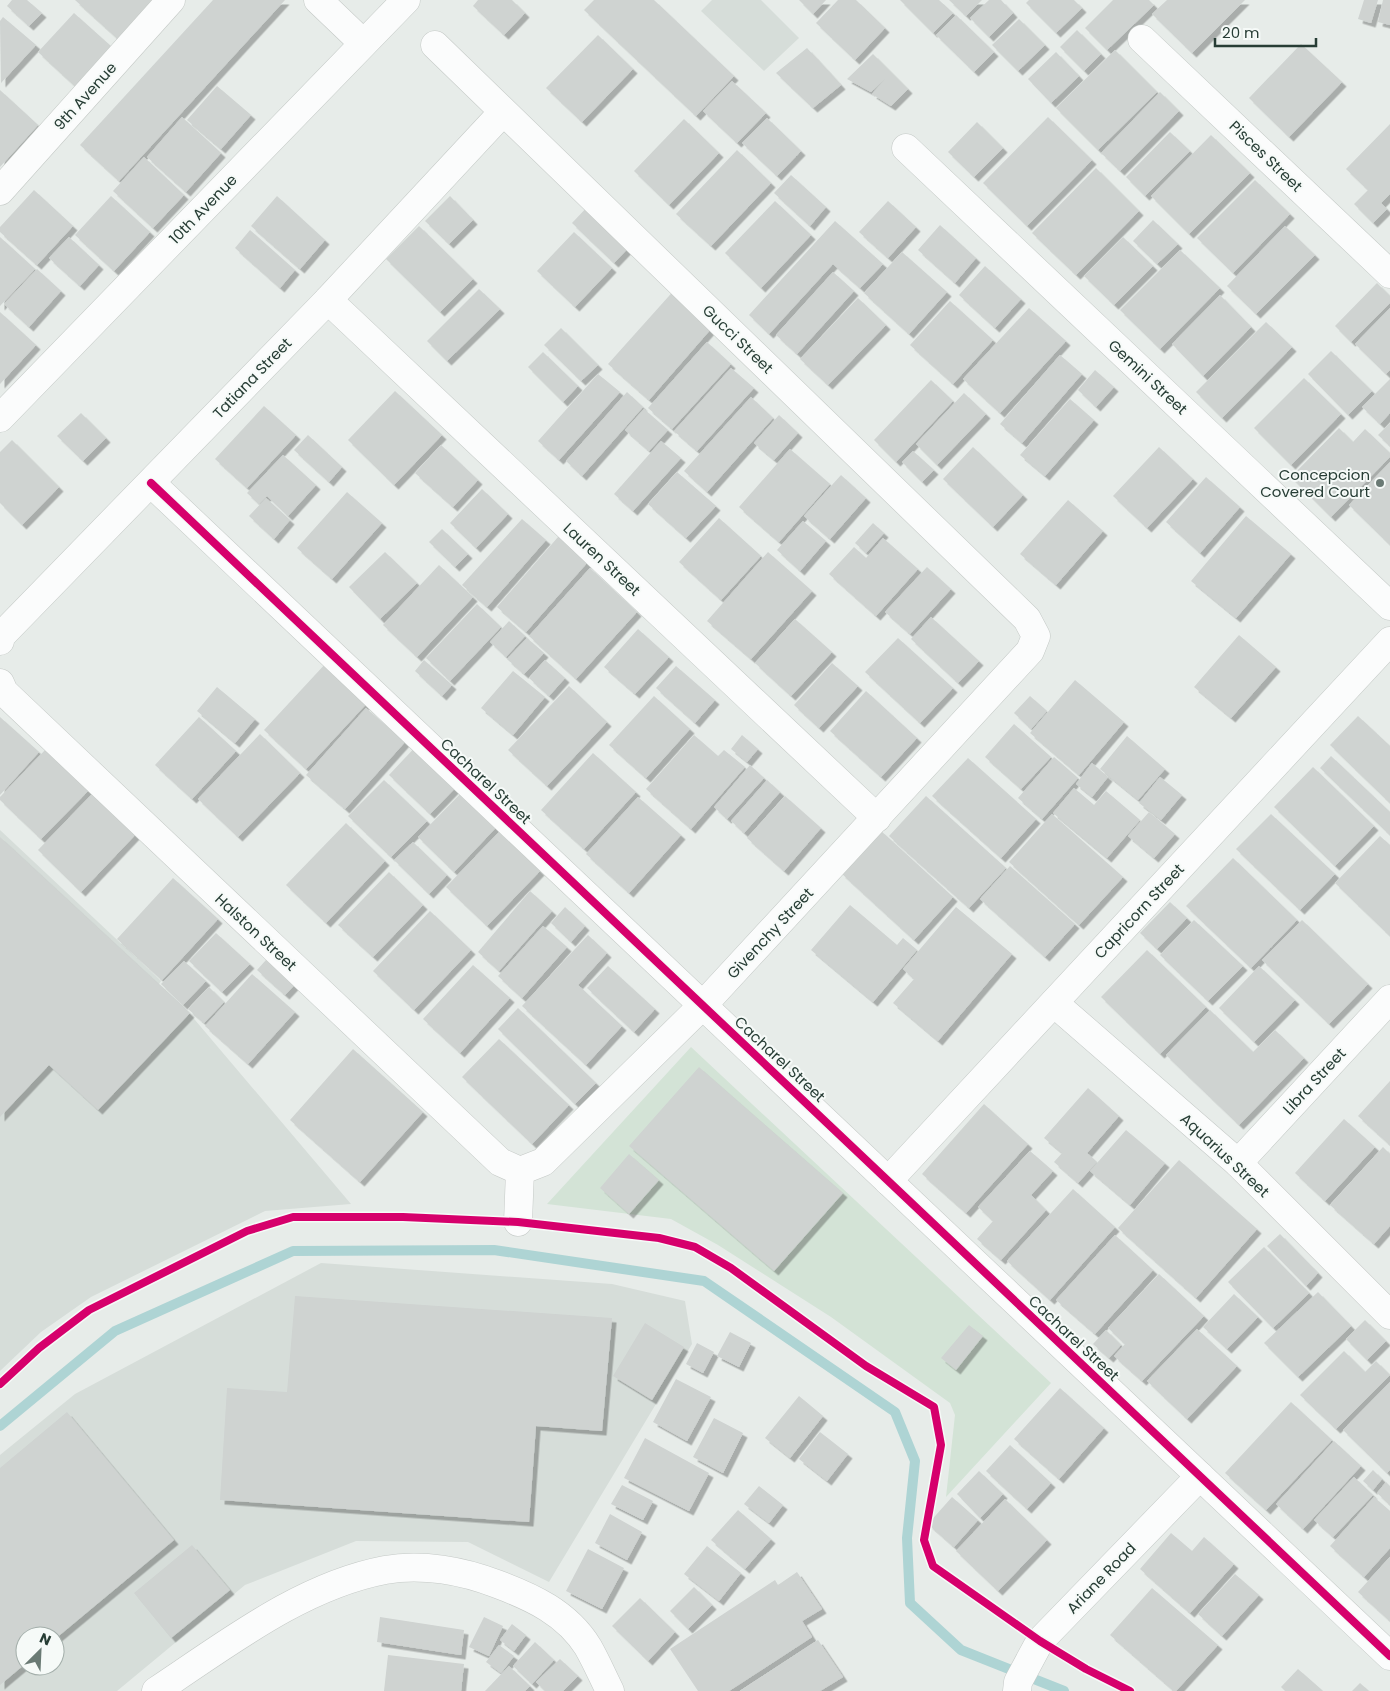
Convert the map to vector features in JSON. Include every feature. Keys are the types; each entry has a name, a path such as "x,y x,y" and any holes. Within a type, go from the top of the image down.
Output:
{"street":[{"name":"9th Avenue","path":"0,191 170,0"},
{"path":"318,0 363,43"},
{"name":"10th Avenue","path":"0,418 406,0"},
{"name":"Pisces Street","path":"1142,39 1390,274"},
{"name":"Gucci Street","path":"435,45 1027,619 1036,636"},
{"name":"Tatiana Street","path":"0,641 2,636 328,300 503,112"},
{"name":"Gemini Street","path":"906,148 1390,606"},
{"name":"Lauren Street","path":"328,300 877,818"},
{"name":"Cacharel Street","path":"151,483 1390,1656"},
{"name":"Givenchy Street","path":"520,1171 543,1162 703,1005 1030,651 1036,636"},
{"name":"Capricorn Street","path":"888,1181 1390,641"},
{"name":"Halston Street","path":"0,684 4,692 500,1162 520,1171"},
{"name":"Libra Street","path":"1238,1164 1390,999"},
{"name":"Aquarius Street","path":"1054,1003 1238,1164 1390,1315"},
{"path":"518,1222 520,1171"},
{"name":"Ariane Road","path":"1018,1686 1040,1640 1200,1476"},
{"path":"156,1691 275,1615 316,1594 351,1579 387,1569 420,1568 449,1570 483,1578 520,1592 556,1612 588,1647 610,1691"}],"shaded area":[{"path":"712,0 761,0 799,38 764,71 701,11"},
{"path":"0,830 161,981 159,984 184,1007 351,1204 265,1211 91,1297 41,1332 0,1371"},
{"path":"321,1263 612,1284 685,1301 692,1344 549,1582 468,1542 356,1541 245,1585 117,1691 0,1691 0,1455 75,1394"}],"green space":[{"path":"691,1047 1051,1383 946,1497 955,1415 950,1403 831,1317 718,1245 671,1219 547,1204"}],"building":[{"path":"12,0 27,0 42,13 29,26 7,6"},
{"path":"75,0 154,0 118,39"},
{"path":"213,0 285,0 119,181 80,145"},
{"path":"478,0 512,0 525,13 504,35 473,6"},
{"path":"594,0 654,0 734,76 696,116 584,10"},
{"path":"799,0 826,0 813,14"},
{"path":"838,0 856,0 885,28 855,60 816,23"},
{"path":"900,0 939,0 953,13 933,33"},
{"path":"949,0 982,0 966,16"},
{"path":"989,0 1001,0 1013,13 989,37 970,18"},
{"path":"1029,0 1074,0 1082,8 1056,33 1026,3"},
{"path":"1113,0 1149,0 1154,5 1107,50 1085,28"},
{"path":"1167,0 1245,0 1192,53 1152,14"},
{"path":"1364,0 1378,0 1371,23 1358,19"},
{"path":"1383,0 1390,0 1390,25 1378,22"},
{"path":"74,13 113,48 77,88 38,52"},
{"path":"956,15 994,52 974,72 936,35"},
{"path":"3,17 36,45 1,83 0,21"},
{"path":"1019,19 1045,45 1018,71 992,45"},
{"path":"1077,30 1101,54 1084,71 1060,47"},
{"path":"598,35 633,69 582,122 546,88"},
{"path":"1301,44 1342,82 1289,137 1249,98"},
{"path":"807,48 841,85 813,108 776,73"},
{"path":"1115,50 1157,92 1098,150 1056,108"},
{"path":"1056,52 1079,76 1051,103 1028,79"},
{"path":"873,54 908,89 891,106 872,94 885,79 871,92 847,79"},
{"path":"732,81 766,113 737,143 703,111"},
{"path":"217,86 251,115 221,149 187,120"},
{"path":"0,90 38,125 0,167"},
{"path":"1160,92 1179,111 1120,171 1101,153"},
{"path":"182,117 221,153 186,192 147,157"},
{"path":"1048,117 1092,160 1027,226 983,183"},
{"path":"767,118 801,151 777,176 742,143"},
{"path":"684,119 719,153 669,205 634,171"},
{"path":"977,122 1003,148 974,177 948,152"},
{"path":"1390,124 1390,194 1381,203 1387,209 1373,223 1354,204 1368,190 1346,169"},
{"path":"1170,132 1190,151 1145,196 1126,177"},
{"path":"1211,135 1250,173 1189,234 1151,196"},
{"path":"737,150 771,183 711,246 676,214"},
{"path":"144,157 184,195 153,228 113,191"},
{"path":"1096,168 1139,211 1076,275 1032,233"},
{"path":"791,175 826,207 810,226 774,193"},
{"path":"1255,180 1290,214 1233,273 1197,238"},
{"path":"34,190 73,226 37,265 0,232 0,227"},
{"path":"111,196 150,232 114,271 75,235"},
{"path":"277,196 325,240 300,269 251,226"},
{"path":"450,196 473,220 449,244 425,221"},
{"path":"775,201 811,235 761,288 725,253"},
{"path":"888,201 916,227 888,258 859,232"},
{"path":"591,203 633,243 614,263 572,223"},
{"path":"1153,220 1178,244 1157,264 1133,241"},
{"path":"835,221 883,264 860,288 833,264 769,334 749,315"},
{"path":"940,225 976,258 955,283 918,250"},
{"path":"419,226 473,279 440,312 386,259"},
{"path":"1285,226 1315,255 1256,314 1227,286"},
{"path":"250,230 295,270 280,288 235,248"},
{"path":"574,232 612,268 575,307 537,271"},
{"path":"0,237 35,269 0,306"},
{"path":"69,237 99,265 80,286 49,258"},
{"path":"1123,237 1153,266 1114,305 1084,276"},
{"path":"1180,250 1220,288 1160,349 1120,310"},
{"path":"902,252 947,292 909,334 864,293"},
{"path":"985,266 1021,299 995,328 959,295"},
{"path":"37,269 61,291 29,327 4,304"},
{"path":"833,272 854,291 797,354 776,335"},
{"path":"1377,283 1390,296 1390,303 1351,342 1335,326"},
{"path":"677,287 717,322 649,400 608,364"},
{"path":"479,289 500,309 447,361 427,341"},
{"path":"1220,295 1251,327 1203,376 1172,344"},
{"path":"858,298 886,325 828,385 800,359"},
{"path":"950,301 993,340 953,384 910,345"},
{"path":"1029,308 1066,341 1000,413 963,379"},
{"path":"1390,308 1390,370 1386,374 1355,344"},
{"path":"0,312 36,345 0,384"},
{"path":"1266,322 1292,347 1222,418 1196,392"},
{"path":"561,328 598,365 581,381 544,345"},
{"path":"707,342 731,364 672,429 648,408"},
{"path":"1331,351 1372,391 1348,415 1308,374"},
{"path":"543,352 578,386 563,402 528,367"},
{"path":"1060,355 1082,374 1022,443 1000,424"},
{"path":"731,368 754,388 697,451 674,431"},
{"path":"1095,370 1114,387 1096,407 1078,390"},
{"path":"598,374 620,392 559,460 538,441"},
{"path":"1304,378 1341,414 1291,465 1254,428"},
{"path":"1390,379 1390,413 1380,424 1362,407"},
{"path":"931,380 953,401 896,462 874,440"},
{"path":"395,391 442,435 394,485 348,440"},
{"path":"627,392 643,407 582,476 566,461"},
{"path":"964,393 986,414 937,465 916,444"},
{"path":"751,397 773,418 707,492 684,471"},
{"path":"1070,399 1094,420 1045,476 1020,455"},
{"path":"264,406 296,435 247,488 215,459"},
{"path":"644,409 668,430 649,451 625,430"},
{"path":"81,413 106,438 83,461 57,436"},
{"path":"779,415 798,433 774,460 754,443"},
{"path":"1390,423 1390,446 1378,435"},
{"path":"1339,428 1353,442 1365,429 1390,453 1390,457 1331,517 1291,477"},
{"path":"308,435 342,467 329,482 294,450"},
{"path":"12,440 59,487 22,525 0,503 0,452"},
{"path":"661,441 681,458 633,511 614,494"},
{"path":"441,445 478,480 453,507 415,473"},
{"path":"973,447 1023,495 993,527 943,479"},
{"path":"1159,447 1193,479 1147,528 1113,496"},
{"path":"790,449 830,484 779,542 739,507"},
{"path":"913,451 934,470 922,482 902,462"},
{"path":"283,455 316,485 288,516 267,496 259,504 247,493"},
{"name":"Concepcion Covered Court","path":"1390,462 1390,545 1349,505"},
{"path":"677,472 716,506 686,538 648,504"},
{"path":"841,475 866,498 830,539 804,516"},
{"path":"1206,477 1240,507 1200,553 1166,522"},
{"path":"482,489 508,514 476,548 450,523"},
{"path":"347,492 382,523 332,579 297,548"},
{"path":"266,498 290,520 274,539 249,516"},
{"path":"1068,500 1103,531 1056,585 1020,554"},
{"path":"1246,516 1291,554 1236,618 1191,581"},
{"path":"719,518 761,556 721,600 679,562"},
{"path":"522,519 546,540 487,607 462,585"},
{"path":"803,521 826,541 800,571 777,550"},
{"path":"873,523 884,533 866,553 855,543"},
{"path":"442,529 468,554 455,567 429,542"},
{"path":"565,529 594,555 526,632 497,607"},
{"path":"883,538 918,569 876,616 829,574 854,547 866,558"},
{"path":"385,552 417,583 380,619 349,587"},
{"path":"768,552 812,591 751,659 707,621"},
{"path":"439,565 473,597 417,657 383,625"},
{"path":"927,567 951,589 910,634 885,612"},
{"path":"590,568 637,612 576,679 529,636"},
{"path":"477,604 501,627 450,681 426,658"},
{"path":"931,617 979,661 958,683 911,639"},
{"path":"795,619 832,652 791,696 755,663"},
{"path":"509,621 525,636 506,657 490,642"},
{"path":"638,629 669,657 635,694 604,667"},
{"path":"1239,635 1276,667 1231,718 1194,687"},
{"path":"527,638 544,653 524,674 507,659"},
{"path":"898,638 953,688 920,723 865,672"},
{"path":"424,660 452,685 442,696 415,671"},
{"path":"545,660 565,678 549,696 529,678"},
{"path":"327,662 369,701 306,769 264,730"},
{"path":"832,663 858,686 819,728 794,705"},
{"path":"676,666 715,700 695,723 656,688"},
{"path":"513,671 545,697 513,735 481,708"},
{"path":"1075,680 1124,722 1079,775 1030,733"},
{"path":"569,686 607,722 547,786 508,750"},
{"path":"217,687 255,719 235,743 197,711"},
{"path":"866,691 917,738 881,777 830,731"},
{"path":"654,696 690,729 646,778 609,745"},
{"path":"1030,696 1047,711 1031,729 1014,713"},
{"path":"366,708 405,742 345,809 306,775"},
{"path":"1358,716 1390,746 1390,803 1330,745"},
{"path":"0,717 39,752 0,795"},
{"path":"199,717 236,751 192,799 155,765"},
{"path":"1014,724 1051,757 1021,789 985,757"},
{"path":"260,734 300,773 238,837 198,799"},
{"path":"694,735 718,756 724,750 745,767 691,829 646,789"},
{"path":"742,735 758,749 747,762 731,749"},
{"path":"1127,736 1165,769 1138,800 1100,769"},
{"path":"420,742 461,782 430,814 389,775"},
{"path":"46,749 89,790 41,839 0,800 0,797"},
{"path":"593,753 636,792 584,849 541,810"},
{"path":"1331,756 1390,812 1390,835 1320,768"},
{"path":"1054,757 1078,778 1042,819 1018,798"},
{"path":"968,758 1036,819 1001,858 932,796"},
{"path":"1092,763 1108,777 1092,797 1076,784"},
{"path":"750,765 764,778 727,819 714,807"},
{"path":"1313,767 1374,826 1335,866 1274,807"},
{"path":"1160,777 1182,795 1161,820 1139,803"},
{"path":"384,780 427,821 391,857 348,816"},
{"path":"767,780 780,792 744,833 731,821"},
{"path":"469,785 504,819 454,872 418,837"},
{"path":"1074,788 1094,805 1106,791 1140,820 1107,858 1053,813"},
{"path":"94,792 137,833 81,892 38,850"},
{"path":"785,796 821,828 784,871 747,838"},
{"path":"926,796 1006,868 969,908 889,836"},
{"path":"638,797 681,835 629,893 586,854"},
{"path":"1149,812 1175,834 1154,858 1128,836"},
{"path":"1052,814 1123,877 1079,925 1009,862"},
{"path":"1271,814 1335,874 1300,910 1236,849"},
{"path":"346,823 385,861 326,923 286,885"},
{"path":"880,830 953,897 914,940 841,873"},
{"path":"499,832 540,871 487,926 446,887"},
{"path":"1380,836 1390,845 1390,936 1335,883"},
{"path":"0,837 190,1013 98,1110 49,1065 0,1117"},
{"path":"413,842 447,875 429,894 394,860"},
{"path":"1233,858 1297,920 1251,968 1186,906"},
{"path":"1010,866 1075,924 1045,957 980,899"},
{"path":"389,872 423,905 373,957 338,925"},
{"path":"173,878 218,919 162,980 117,939"},
{"path":"530,891 552,911 499,971 478,952"},
{"path":"1170,902 1187,918 1157,949 1140,933"},
{"path":"850,905 897,945 903,938 917,950 873,1002 811,950"},
{"path":"565,907 585,926 571,942 551,923"},
{"path":"956,907 1012,954 938,1041 893,1003 914,979 903,969"},
{"path":"430,911 471,950 414,1010 373,971"},
{"path":"1194,920 1243,966 1208,1001 1160,955"},
{"path":"1302,920 1368,984 1329,1024 1262,960"},
{"path":"543,926 567,947 522,998 498,976"},
{"path":"216,933 250,964 222,992 189,961"},
{"path":"588,935 607,953 578,985 622,1026 586,1065 522,1006"},
{"path":"1147,950 1206,1007 1160,1054 1101,997"},
{"path":"274,951 303,976 285,995 257,970"},
{"path":"184,961 206,981 183,1005 161,984"},
{"path":"473,965 510,998 460,1053 423,1019"},
{"path":"608,966 655,1009 634,1032 587,988"},
{"path":"1259,966 1295,1000 1254,1042 1219,1008"},
{"path":"252,974 295,1012 248,1064 205,1026"},
{"path":"209,987 224,1002 204,1023 188,1009"},
{"path":"518,1008 596,1083 575,1104 498,1029"},
{"path":"1210,1010 1253,1052 1275,1030 1304,1058 1239,1125 1166,1055"},
{"path":"499,1039 569,1105 532,1144 462,1077"},
{"path":"353,1049 423,1112 360,1182 290,1120"},
{"path":"699,1067 843,1193 774,1271 629,1146"},
{"path":"1390,1081 1390,1145 1358,1116"},
{"path":"1088,1088 1119,1116 1087,1153 1097,1162 1078,1183 1054,1162 1062,1153 1044,1138"},
{"path":"984,1104 1028,1144 966,1213 922,1174"},
{"path":"1344,1119 1375,1147 1325,1201 1295,1173"},
{"path":"1126,1130 1165,1163 1130,1205 1090,1171"},
{"path":"1383,1147 1390,1154 1390,1226 1374,1244 1330,1205"},
{"path":"1030,1151 1053,1171 1031,1195 1046,1210 1001,1260 977,1239 993,1221 978,1207"},
{"path":"629,1154 659,1180 629,1214 600,1188"},
{"path":"1179,1160 1257,1229 1196,1298 1118,1228"},
{"path":"1073,1189 1115,1227 1050,1300 1007,1261"},
{"path":"1280,1234 1318,1273 1306,1286 1267,1246"},
{"path":"1115,1235 1153,1270 1095,1334 1056,1300"},
{"path":"1264,1247 1309,1293 1273,1328 1228,1282"},
{"path":"1159,1274 1204,1316 1142,1381 1114,1356 1125,1344 1108,1328"},
{"path":"1318,1292 1351,1326 1298,1377 1264,1343"},
{"path":"1234,1294 1258,1317 1227,1349 1203,1327"},
{"path":"295,1296 612,1318 602,1431 536,1426 529,1522 220,1500 227,1388 287,1392"},
{"path":"1365,1320 1386,1341 1367,1360 1346,1339"},
{"path":"645,1323 684,1347 652,1400 613,1376"},
{"path":"969,1325 983,1336 956,1370 941,1358"},
{"path":"1197,1329 1237,1366 1187,1419 1147,1381"},
{"path":"1106,1330 1121,1345 1109,1358 1093,1344"},
{"path":"730,1332 751,1343 739,1367 717,1356"},
{"path":"697,1343 714,1352 703,1373 686,1364"},
{"path":"1344,1351 1365,1372 1376,1361 1390,1375 1336,1429 1300,1395"},
{"path":"676,1379 711,1397 687,1441 653,1422"},
{"path":"1390,1382 1390,1470 1387,1473 1343,1430"},
{"path":"1060,1388 1104,1428 1059,1479 1014,1439"},
{"path":"799,1396 823,1416 790,1458 765,1438"},
{"path":"1291,1402 1332,1440 1266,1510 1225,1473"},
{"path":"67,1412 174,1540 65,1631 65,1626 15,1626 15,1672 0,1685 0,1468"},
{"path":"714,1418 743,1433 723,1473 693,1457"},
{"path":"820,1432 848,1454 827,1481 799,1459"},
{"path":"645,1438 709,1473 689,1511 624,1478"},
{"path":"1334,1441 1361,1466 1303,1529 1276,1504"},
{"path":"1010,1445 1051,1483 1027,1509 986,1471"},
{"path":"1373,1470 1382,1479 1373,1490 1363,1481"},
{"path":"979,1471 1003,1494 980,1518 957,1494"},
{"path":"1354,1477 1373,1495 1333,1537 1314,1520"},
{"path":"1386,1482 1390,1486 1390,1505 1377,1493"},
{"path":"622,1485 653,1501 643,1520 611,1504"},
{"path":"759,1486 783,1505 769,1523 744,1504"},
{"path":"952,1497 978,1520 954,1547 928,1524"},
{"path":"1374,1497 1390,1511 1390,1548 1364,1577 1330,1546"},
{"path":"1005,1499 1047,1540 998,1591 956,1551"},
{"path":"738,1510 771,1539 745,1569 711,1540"},
{"path":"610,1514 642,1532 627,1560 595,1543"},
{"path":"1171,1533 1192,1551 1204,1537 1234,1564 1190,1613 1140,1569"},
{"path":"192,1545 230,1590 171,1638 134,1593"},
{"path":"707,1546 741,1573 719,1601 684,1574"},
{"path":"588,1549 624,1568 602,1609 566,1591"},
{"path":"1390,1557 1390,1621 1358,1592"},
{"path":"797,1572 822,1609 802,1621 812,1637 729,1691 698,1691 670,1649 775,1580 778,1585"},
{"path":"1235,1574 1259,1595 1222,1636 1198,1614"},
{"path":"694,1587 712,1605 688,1629 670,1611"},
{"path":"1152,1588 1218,1645 1176,1691 1110,1635"},
{"path":"640,1598 675,1632 648,1661 612,1626"},
{"path":"380,1617 464,1630 461,1655 377,1642"},
{"path":"484,1617 503,1626 489,1656 469,1647"},
{"path":"512,1624 526,1635 514,1651 500,1640"},
{"path":"818,1640 843,1677 820,1691 740,1691"},
{"path":"535,1642 554,1660 532,1684 513,1666"},
{"path":"499,1645 514,1656 501,1673 486,1662"},
{"path":"388,1655 464,1664 461,1691 384,1691"},
{"path":"560,1659 578,1676 563,1691 545,1691 536,1682"},
{"path":"509,1666 530,1686 525,1691 485,1691"},
{"path":"1298,1669 1323,1691 1285,1691 1281,1687"},
{"path":"1360,1683 1369,1691 1352,1691"}],"waterway":[{"path":"0,1426 115,1331 293,1251 494,1250 704,1281 895,1412 915,1461 907,1538 910,1603 961,1650 1064,1691"}],"cycle path":[{"path":"151,483 1390,1656"},
{"path":"0,1384 39,1348 89,1310 247,1231 293,1217 403,1217 518,1222 659,1238 695,1247 731,1268 866,1366 934,1407 941,1445 924,1540 933,1566 1040,1641 1086,1669 1130,1691"}],"place":[{"name":"Concepcion Covered Court","path":"1380,483"}]}
